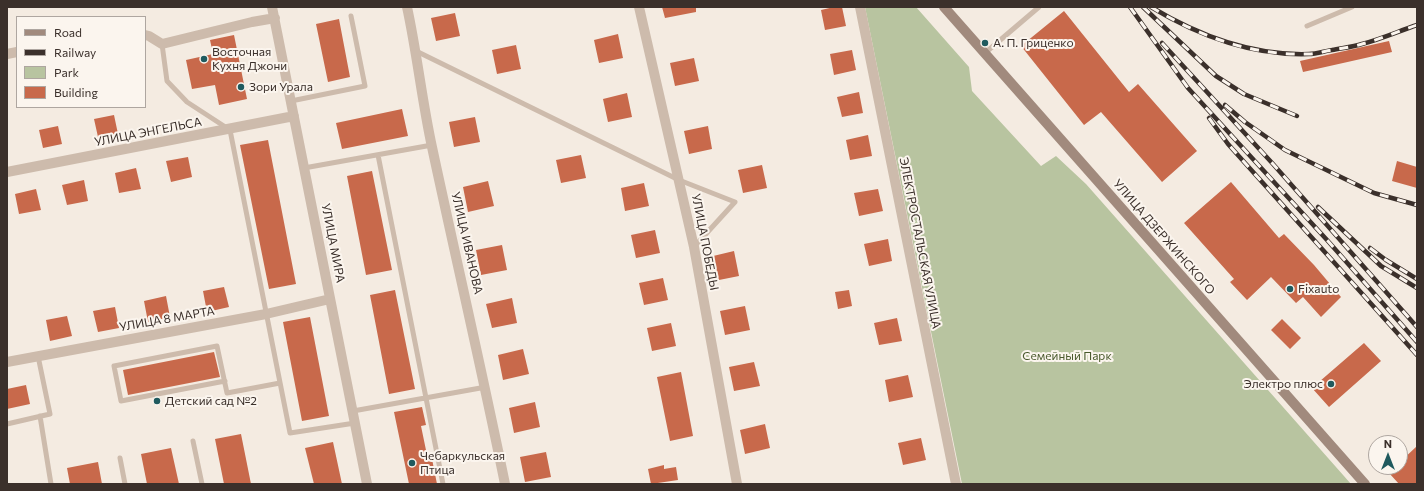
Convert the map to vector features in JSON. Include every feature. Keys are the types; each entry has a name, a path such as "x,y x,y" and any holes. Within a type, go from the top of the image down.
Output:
{"main road":[{"name":"УЛИЦА ДЗЕРЖИНСКОГО","path":"944,7 1365,484"}],"street":[{"name":"УЛИЦА МИРА","path":"272,7 367,484"},
{"name":"УЛИЦА ИВАНОВА","path":"407,7 432,145 486,387 505,484"},
{"name":"УЛИЦА ПОБЕДЫ","path":"639,7 694,247 737,484"},
{"name":"ЭЛЕКТРОСТАЛЬСКАЯ УЛИЦА","path":"860,7 956,484"},
{"path":"146,35 162,44 252,22 275,18"},
{"name":"УЛИЦА ЭНГЕЛЬСА","path":"7,172 230,130 294,116"},
{"name":"УЛИЦА 8 МАРТА","path":"7,362 266,314 330,299"}],"lane":[{"path":"985,53 1039,7"},
{"path":"1307,26 1352,7"},
{"path":"291,101 365,86 351,16"},
{"path":"162,44 167,81 187,102 230,130 290,433 355,423"},
{"path":"416,51 679,180 735,202 694,247"},
{"path":"304,168 432,145"},
{"path":"378,155 442,484"},
{"path":"224,381 121,402 114,366 218,346 227,394 280,383"},
{"path":"7,424 50,414 38,356"},
{"path":"353,411 486,387"},
{"path":"40,416 51,484"},
{"path":"193,441 202,484"},
{"path":"120,458 125,484"}],"green space":[{"name":"Семейный Парк","path":"865,7 916,7 969,67 972,91 1041,166 1056,156 1086,184 1351,484 962,484"}],"building":[{"path":"662,7 696,7 696,12 665,18"},
{"path":"842,7 846,26 825,30 821,10"},
{"path":"1064,11 1129,92 1138,84 1197,151 1162,182 1101,112 1084,125 1021,46"},
{"path":"455,13 460,36 436,41 431,18"},
{"path":"339,19 350,77 328,82 316,24"},
{"path":"618,34 623,58 599,63 594,40"},
{"path":"234,35 247,99 219,105 215,85 192,89 186,60 213,54 210,40"},
{"path":"1389,41 1392,52 1303,72 1300,61"},
{"path":"516,45 521,69 497,74 492,50"},
{"path":"852,50 856,70 834,75 830,54"},
{"path":"694,58 699,81 675,86 670,63"},
{"path":"859,92 863,113 842,117 837,97"},
{"path":"627,93 632,117 608,122 603,99"},
{"path":"402,109 408,136 342,149 336,123"},
{"path":"114,115 118,134 98,137 94,119"},
{"path":"475,117 480,142 454,147 449,122"},
{"path":"58,126 62,144 43,148 39,130"},
{"path":"708,126 712,149 689,154 684,131"},
{"path":"868,135 872,156 850,160 846,140"},
{"path":"268,140 296,284 269,289 240,145"},
{"path":"581,155 586,178 561,183 556,160"},
{"path":"188,157 192,177 171,182 166,161"},
{"path":"1397,161 1417,167 1417,188 1392,181"},
{"path":"762,165 767,188 743,193 738,170"},
{"path":"136,168 141,189 119,193 115,173"},
{"path":"372,171 392,270 366,275 347,176"},
{"path":"84,180 88,201 67,205 62,185"},
{"path":"488,181 494,206 468,212 463,187"},
{"path":"1231,182 1279,238 1284,234 1314,265 1341,297 1321,317 1303,297 1296,303 1271,277 1247,300 1230,282 1234,279 1184,223"},
{"path":"644,183 649,206 625,211 621,188"},
{"path":"36,189 41,210 19,214 15,194"},
{"path":"878,189 883,211 859,216 854,193"},
{"path":"655,230 660,253 636,258 631,235"},
{"path":"888,239 892,261 869,266 864,244"},
{"path":"502,245 507,270 481,275 476,250"},
{"path":"734,251 739,276 714,281 709,257"},
{"path":"663,278 668,300 644,305 639,283"},
{"path":"224,287 229,307 207,312 203,291"},
{"path":"395,290 415,389 389,394 370,295"},
{"path":"849,290 852,306 838,309 835,292"},
{"path":"166,296 170,317 148,322 144,301"},
{"path":"512,298 517,323 492,328 486,304"},
{"path":"745,306 750,330 725,335 720,311"},
{"path":"115,307 119,328 98,332 93,311"},
{"path":"67,316 72,336 50,341 46,320"},
{"path":"310,317 329,416 302,421 283,322"},
{"path":"897,318 902,341 879,345 874,323"},
{"path":"1282,319 1301,338 1290,349 1271,330"},
{"path":"671,323 676,346 652,351 647,328"},
{"path":"1364,343 1381,361 1329,407 1312,388"},
{"path":"523,349 529,374 503,380 498,355"},
{"path":"214,352 220,377 128,395 123,370"},
{"path":"754,362 760,386 734,391 729,367"},
{"path":"681,372 693,436 670,441 657,377"},
{"path":"908,375 913,397 889,402 885,380"},
{"path":"26,385 30,404 7,409 7,389"},
{"path":"535,402 540,427 514,433 509,408"},
{"path":"422,407 426,425 421,426 427,455 431,454 437,484 409,484 394,412"},
{"path":"765,424 770,448 745,454 740,430"},
{"path":"241,434 251,484 224,484 215,439"},
{"path":"921,438 926,460 903,465 898,443"},
{"path":"333,442 342,484 314,484 305,448"},
{"path":"1417,446 1417,484 1399,484 1391,475 1408,475 1408,454"},
{"path":"171,448 179,484 147,484 141,454"},
{"path":"546,452 551,477 525,482 520,457"},
{"path":"98,462 102,484 70,484 67,468"},
{"path":"664,465 664,469 676,467 678,480 651,484 648,469"}],"railway":[{"path":"1130,7 1188,88 1327,240 1417,342"},
{"path":"1143,7 1216,76 1244,94 1297,116"},
{"path":"1151,7 1188,27 1226,42 1246,48 1288,54 1312,54 1355,46 1417,25"},
{"path":"1162,43 1273,164 1417,327"},
{"path":"1225,105 1245,122 1285,150 1374,193 1417,205"},
{"path":"1209,118 1228,144 1417,355"},
{"path":"1318,207 1381,266 1417,288"},
{"path":"1370,248 1386,260 1417,279"}],"place":[{"name":"А. П. Гриценко","path":"985,43"},
{"name":"Восточная Кухня Джони","path":"204,59"},
{"name":"Зори Урала","path":"241,87"},
{"name":"Fixauto","path":"1290,289"},
{"name":"Электро плюс","path":"1331,384"},
{"name":"Детский сад №2","path":"157,401"},
{"name":"Чебаркульская Птица","path":"412,463"}]}
